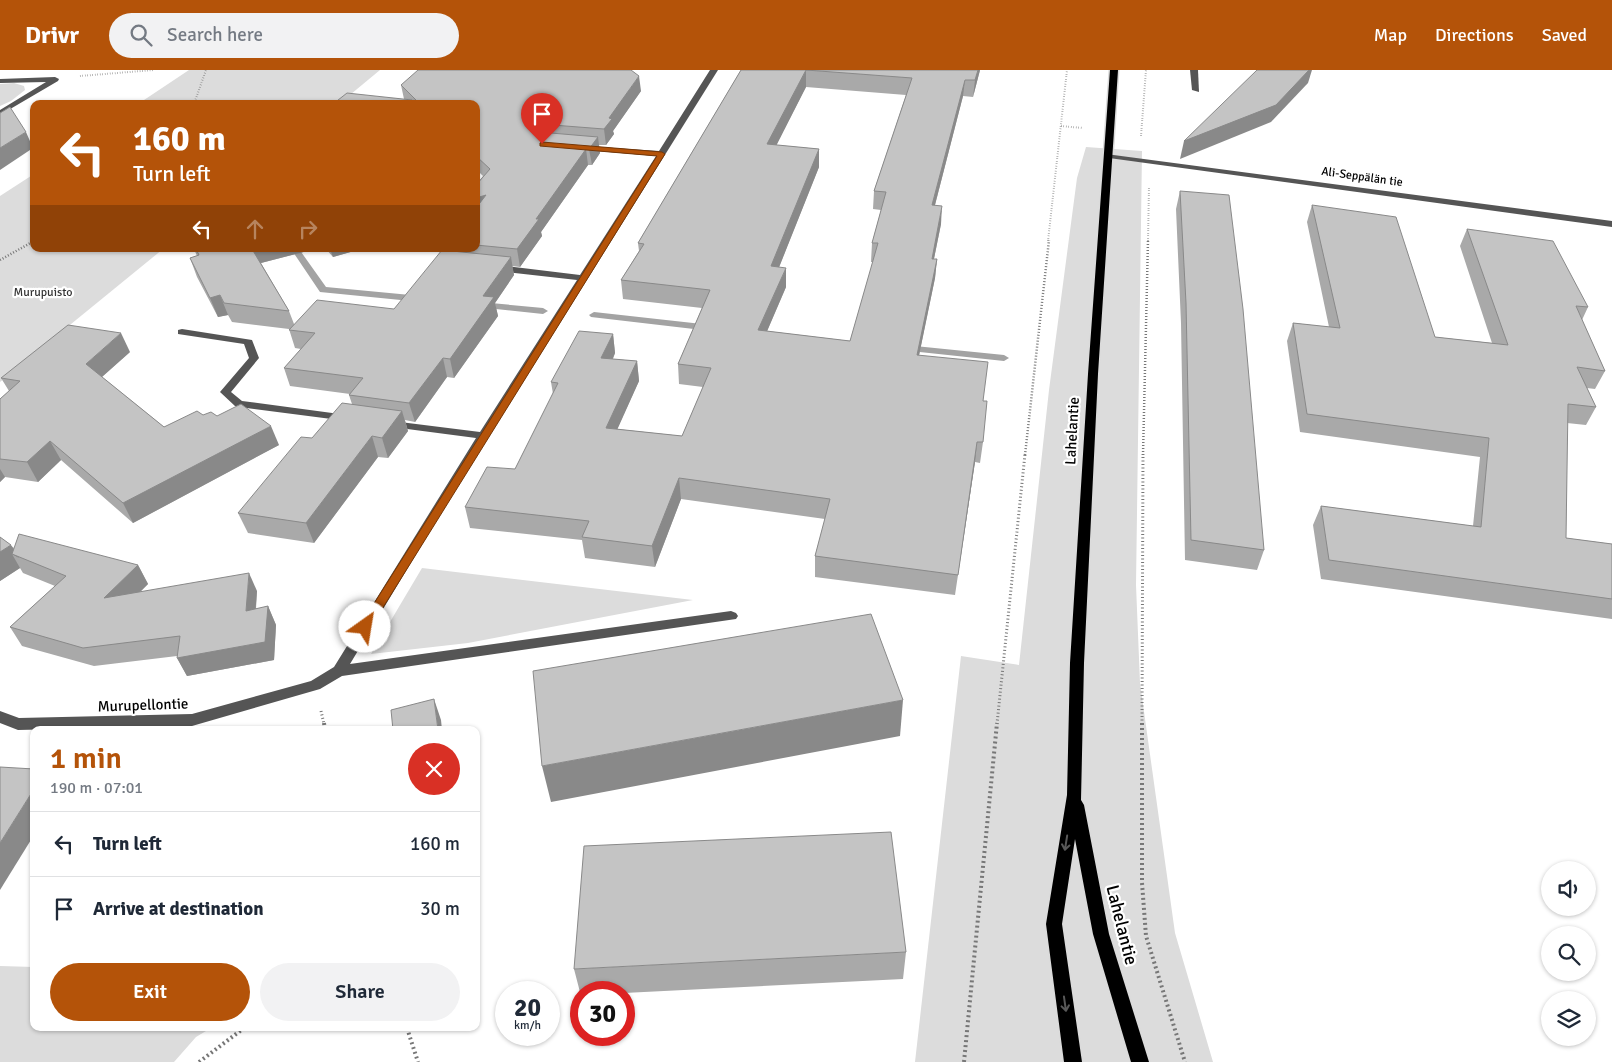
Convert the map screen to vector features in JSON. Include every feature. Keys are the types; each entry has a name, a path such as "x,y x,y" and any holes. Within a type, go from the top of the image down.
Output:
{"main road":[{"name":"Lahelantie","path":"1073,1062 1054,924 1074,795 1078,633 1093,374 1114,70"},
{"name":"Lahelantie","path":"1074,795 1101,934 1140,1062"}],"street":[{"path":"339,671 483,436 714,70"},
{"path":"1194,70 1196,90"},
{"path":"0,80 54,78"},
{"path":"0,113 54,78"},
{"path":"572,147 662,154"},
{"name":"Ali-Seppälän tie","path":"1109,156 1612,224"},
{"path":"490,268 584,278"},
{"path":"182,332 248,342 254,358 225,392 239,404 356,420"},
{"path":"386,423 483,436"},
{"path":"339,671 731,616"},
{"name":"Murupellontie","path":"0,717 18,724 192,720 315,684 339,671"}],"path":[{"path":"54,78 154,70"},
{"path":"195,100 206,70"},
{"path":"964,1062 1004,652 1067,70"},
{"path":"1146,70 1141,135 1150,176 1143,443 1142,882 1146,936 1185,1062"},
{"path":"0,260 30,243"},
{"path":"198,1062 240,1031"},
{"path":"408,1031 418,1062"}],"green space":[{"path":"189,70 380,70 344,100 144,100"},
{"path":"14,83 24,86 25,90 11,101 0,106 0,84"},
{"path":"1086,147 1142,151 1136,585 1140,683 1175,933 1213,1062 915,1062 961,656 1019,665 1049,390 1077,178"},
{"name":"Murupuisto","path":"30,177 30,252 159,252 0,382 0,196"},
{"path":"422,568 693,600 468,643 371,654"},
{"path":"0,966 30,967 30,1031 206,1031 196,1037 174,1062 0,1062"}],"building":[{"path":"418,70 631,70 639,76 609,118 612,119 604,129 540,124 534,128 539,132 598,137 589,149 586,149 517,249 480,245 480,203 486,195 480,197 480,180 490,169 480,160 480,100 416,100 401,85"},
{"path":"741,70 806,70 978,70 975,80 965,80 932,205 942,206 932,259 937,259 917,355 988,362 983,401 987,401 983,442 977,442 958,575 815,556 830,499 679,478 652,546 582,537 589,521 465,507 487,467 515,469 558,383 551,382 579,331 613,334 601,358 637,361 606,428 682,436 711,368 678,364 710,290 621,280 644,244 638,243","holes":["806,70 912,78 874,191 886,192 872,243 878,243 850,341 758,330 786,268 771,266 819,149 767,144"]},
{"path":"1257,70 1309,70 1276,105 1184,141"},
{"path":"347,93 412,100 338,100"},
{"path":"10,107 26,132 0,148 0,113"},
{"path":"1180,191 1229,195 1243,309 1264,550 1191,540 1186,303"},
{"path":"1312,205 1396,217 1435,337 1508,345 1467,229 1553,241 1588,307 1576,306 1605,371 1577,367 1596,407 1568,404 1566,538 1612,544 1612,599 1329,560 1321,506 1481,527 1489,438 1307,414 1293,323 1340,328"},
{"path":"198,252 254,252 289,311 224,303 220,295 210,298 190,258 199,255"},
{"path":"440,252 462,252 511,257 483,296 494,297 450,359 443,358 409,403 349,395 363,378 284,368 315,333 289,330 317,300 394,309"},
{"path":"68,325 121,333 86,364 164,427 197,411 203,415 211,412 217,416 241,404 271,426 123,503 50,441 27,462 0,459 0,399 20,381 1,378"},
{"path":"342,403 402,411 382,438 372,436 306,523 238,513 301,437 312,438"},
{"path":"19,534 138,565 104,598 249,573 246,611 268,606 265,642 177,658 180,636 83,648 10,627 66,576 12,554"},
{"path":"0,537 11,545 0,552"},
{"path":"871,614 903,700 542,766 533,671"},
{"path":"434,699 437,726 393,726 391,710"},
{"path":"0,767 30,769 30,795 0,843"},
{"path":"891,832 906,952 574,969 584,846"}],"waterway":[{"path":"190,79 192,84"},
{"path":"297,252 323,290 421,299"},
{"path":"480,305 543,311"},
{"path":"594,315 711,328"},
{"path":"905,348 1004,358"}],"route":[{"path":"365,627 427,525 662,154 542,144"}]}
